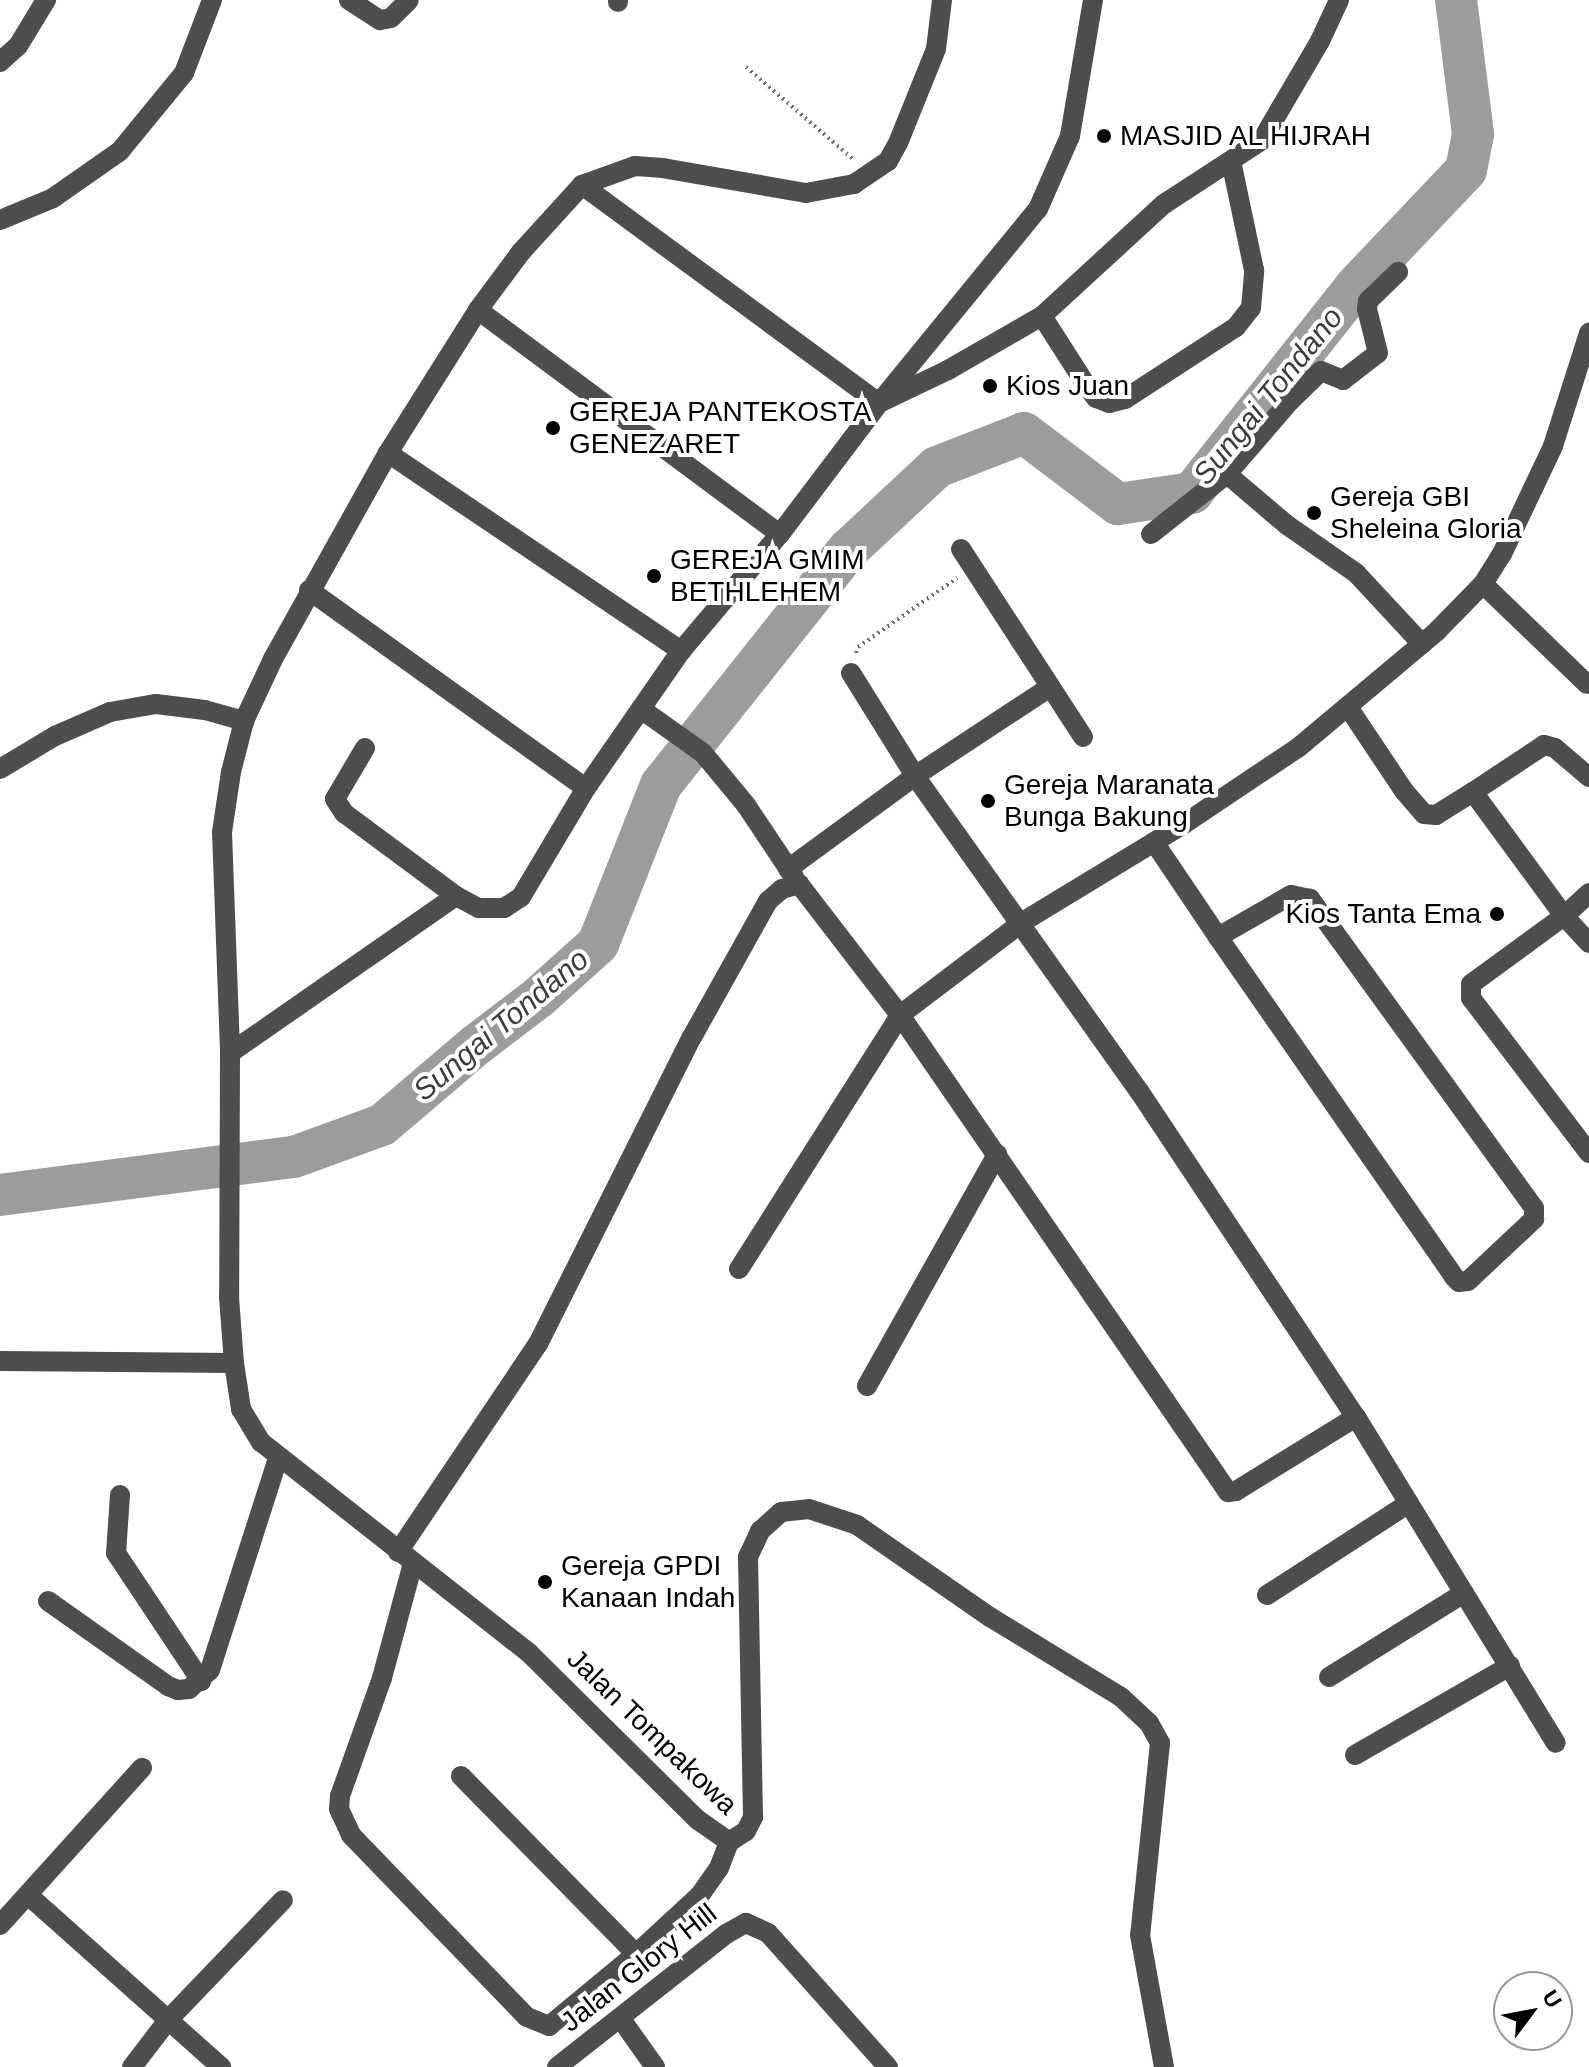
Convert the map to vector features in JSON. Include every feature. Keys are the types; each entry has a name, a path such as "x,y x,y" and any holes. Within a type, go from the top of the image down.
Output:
{"street":[{"path":"0,62 18,46 46,0"},
{"path":"0,220 53,198 120,151 184,73 212,0"},
{"path":"349,0 380,20 391,18 409,0"},
{"path":"582,185 635,166 806,193 838,190 871,174 888,161 923,87 936,49 942,0"},
{"path":"365,748 338,791 337,804 344,813 456,896 479,908 512,906 541,866 586,788 681,651 780,534 879,403 1038,209 1070,136 1093,0"},
{"path":"879,403 948,370 1042,316 1141,222 1262,140 1320,41 1339,0"},
{"path":"1042,316 1088,388 1096,398 1109,403 1125,399 1236,327 1251,308 1254,270 1231,161"},
{"path":"582,185 879,403"},
{"name":"Jalan Tompakowa","path":"582,185 521,252 478,310 388,453 309,590 244,721 231,772 222,832 230,1053 229,1297 241,1409 247,1424 278,1458 529,1653 706,1827 729,1842 746,1831 753,1817 747,1567 751,1547 767,1522 781,1512 809,1509 857,1525 990,1617 1121,1697 1154,1730 1161,1755 1144,1875 1140,1935 1164,2067"},
{"path":"1151,534 1227,474 1290,401 1321,371 1343,380 1378,353 1367,309 1368,301 1398,272"},
{"path":"478,310 780,534"},
{"path":"739,1269 900,1015 1021,923 1154,842 1299,747 1422,644 1483,584 1502,554 1553,446 1589,333"},
{"path":"388,453 681,651"},
{"path":"1227,474 1287,525 1356,573 1422,644"},
{"path":"961,549 1083,737"},
{"path":"1483,584 1587,684"},
{"path":"309,590 586,788"},
{"path":"851,673 915,776 1139,1091 1356,1417 1556,1743"},
{"path":"729,1842 719,1868 700,1895 636,1954 553,2023 537,2024 517,2008 346,1828 339,1809 340,1796 382,1678 405,1558 538,1344 692,1037 768,901 793,876 915,776 1050,687"},
{"path":"0,769 55,736 110,712 156,704 205,710 244,721"},
{"path":"1348,707 1404,791 1424,814 1436,815 1544,745 1555,748 1589,777"},
{"path":"641,709 703,753 746,805 793,876 900,1015 1228,1492 1236,1491 1356,1417"},
{"path":"1473,792 1564,916 1589,943"},
{"path":"1154,842 1218,937 1454,1277 1459,1282 1468,1281 1534,1219 1534,1208 1319,912 1308,897 1291,895 1218,937"},
{"path":"1589,893 1564,916 1471,984 1471,998 1589,1153"},
{"path":"230,1053 456,896"},
{"path":"867,1386 997,1154"},
{"path":"0,1361 234,1363"},
{"path":"48,1601 168,1686 178,1690 201,1681 210,1670 278,1458"},
{"path":"120,1495 116,1553 201,1681"},
{"path":"1267,1595 1409,1503"},
{"path":"1329,1677 1464,1593"},
{"path":"1355,1755 1510,1666"},
{"path":"0,1925 142,1768"},
{"path":"461,1776 636,1954"},
{"path":"28,1895 221,2067"},
{"path":"132,2067 168,2020 283,1900"},
{"name":"Jalan Glory Hill","path":"557,2067 737,1926 755,1924 768,1933 888,2067"},
{"path":"621,2019 655,2067"}],"path":[{"path":"746,67 871,174"},
{"path":"851,673 858,647 972,568"}],"waterway":[{"name":"Sungai Tondano","path":"0,1195 294,1157 382,1125 476,1045 539,997 598,944 661,785 849,549 937,467 1024,433 1118,504 1192,493 1355,287 1466,170 1473,134 1456,0"}],"place":[{"name":"MASJID AL HIJRAH","path":"1104,136"},
{"name":"Kios Juan","path":"990,386"},
{"name":"GEREJA PANTEKOSTA GENEZARET","path":"553,428"},
{"name":"Gereja GBI Sheleina Gloria","path":"1314,513"},
{"name":"GEREJA GMIM BETHLEHEM","path":"654,576"},
{"name":"Gereja Maranata Bunga Bakung","path":"988,801"},
{"name":"Kios Tanta Ema","path":"1497,914"},
{"name":"Gereja GPDI Kanaan Indah","path":"545,1582"}]}
